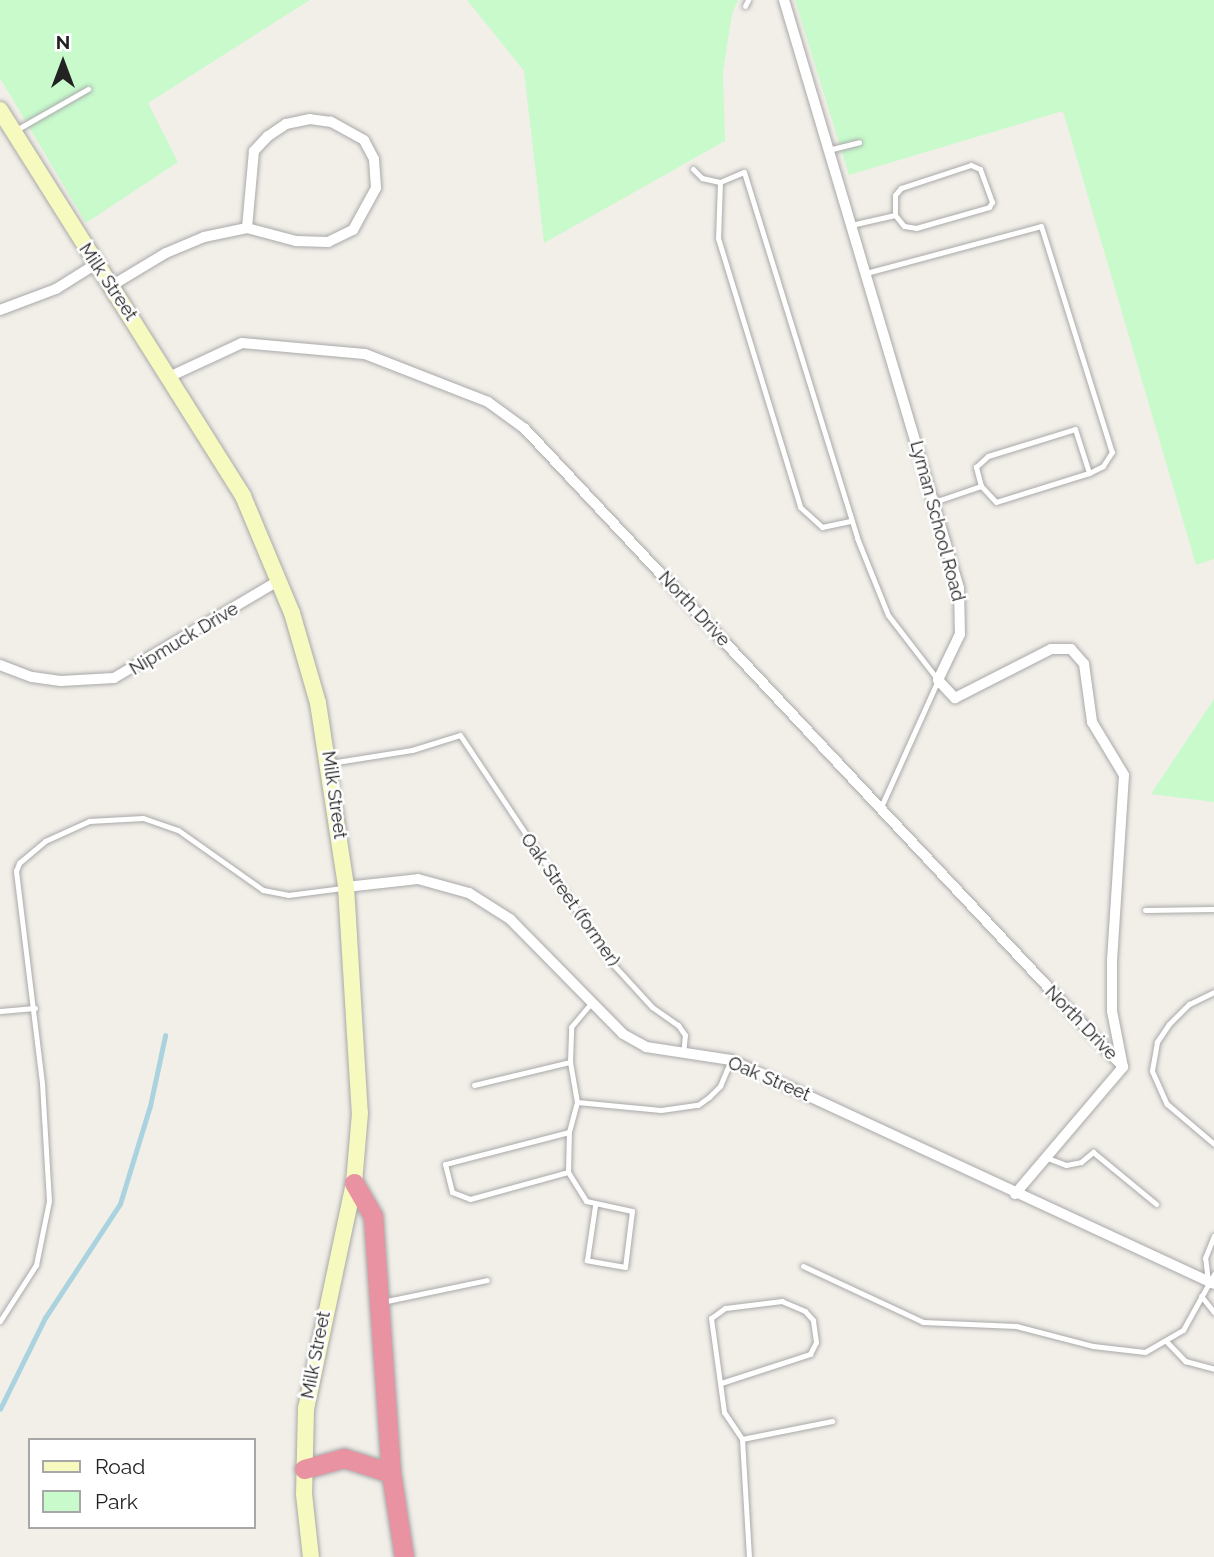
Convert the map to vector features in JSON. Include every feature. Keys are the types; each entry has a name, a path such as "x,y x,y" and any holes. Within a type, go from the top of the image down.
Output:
{"highway":[{"path":"354,1183 373,1216 391,1473 404,1557"},
{"path":"304,1469 344,1458 391,1473"}],"main road":[{"name":"Milk Street","path":"0,110 96,264 171,376 243,496 281,580 311,672 330,763 346,887 360,1086 354,1183 310,1378 304,1469 311,1557"}],"street":[{"name":"Lyman School Road","path":"784,0 959,588 962,620 960,634 938,680"},
{"path":"111,286 166,253 204,237 247,228 296,241 328,242 353,230 376,188 373,159 364,141 340,125 310,119 286,124 268,136 254,151 247,228"},
{"path":"0,310 57,289 96,264"},
{"name":"North Drive","path":"171,376 242,343 289,344 365,354 488,402 525,429 1123,1067"},
{"name":"Nipmuck Drive","path":"0,665 51,680 114,678 281,580"},
{"path":"938,680 955,698 1051,649 1071,649 1084,664 1092,722 1124,775 1112,960 1112,1011 1123,1067 1015,1194"},
{"name":"Oak Street","path":"346,887 418,879 469,893 510,919 623,1034 646,1047 683,1055 731,1060 1015,1194 1212,1279"}],"lane":[{"path":"13,132 88,89"},
{"path":"828,150 859,142"},
{"path":"971,165 981,169 992,202 989,207 916,228 904,226 895,215 895,195 901,188 971,165"},
{"path":"693,169 702,178 720,182 744,172 851,521 888,615 938,680 880,809"},
{"path":"720,182 718,238 800,507 822,527 851,521"},
{"path":"851,225 895,215"},
{"path":"866,274 1041,226 1112,452 1103,466 1089,473 996,502 982,486 976,467 988,456 1075,429 1089,473"},
{"path":"934,502 982,486"},
{"name":"Oak Street (former)","path":"330,763 412,750 460,735 610,961 652,1007 678,1025 685,1035 683,1055"},
{"path":"0,1321 29,1282 47,1223 47,1159 35,1009 16,871 27,853 45,841 89,821 127,816 162,822 253,884 276,894 346,887"},
{"path":"1145,910 1214,909"},
{"path":"1214,992 1189,1004 1169,1024 1157,1042 1152,1072 1167,1104 1214,1143"},
{"path":"592,1003 571,1027 570,1062 577,1102 569,1132 568,1172 578,1194 595,1206 632,1211 625,1267 587,1260 595,1206"},
{"path":"0,1011 35,1009"},
{"path":"577,1102 661,1110 698,1105 720,1086 731,1060"},
{"path":"474,1085 570,1062"},
{"path":"568,1172 470,1199 452,1192 445,1164 569,1132"},
{"path":"1045,1157 1066,1165 1081,1162 1093,1152 1156,1203"},
{"path":"803,1266 923,1322 1016,1326 1093,1346 1145,1352 1183,1330 1212,1279 1205,1258 1214,1236"},
{"path":"379,1303 487,1280"},
{"path":"1200,1296 1214,1312"},
{"path":"721,1383 810,1354 816,1342 813,1320 806,1311 782,1301 714,1313 721,1383 727,1423 742,1439 749,1557"},
{"path":"1166,1341 1185,1361 1214,1369"},
{"path":"742,1439 832,1421"}],"green space":[{"path":"0,0 310,0 148,103 178,162 86,223 0,78"},
{"path":"467,0 738,0 732,14 723,72 725,141 544,243 524,71"},
{"path":"795,0 1214,0 1214,559 1196,565 1063,111 849,175"},
{"path":"1214,699 1214,802 1151,794"}],"waterway":[{"path":"0,1409 45,1318 120,1204 150,1106 165,1036"}]}
